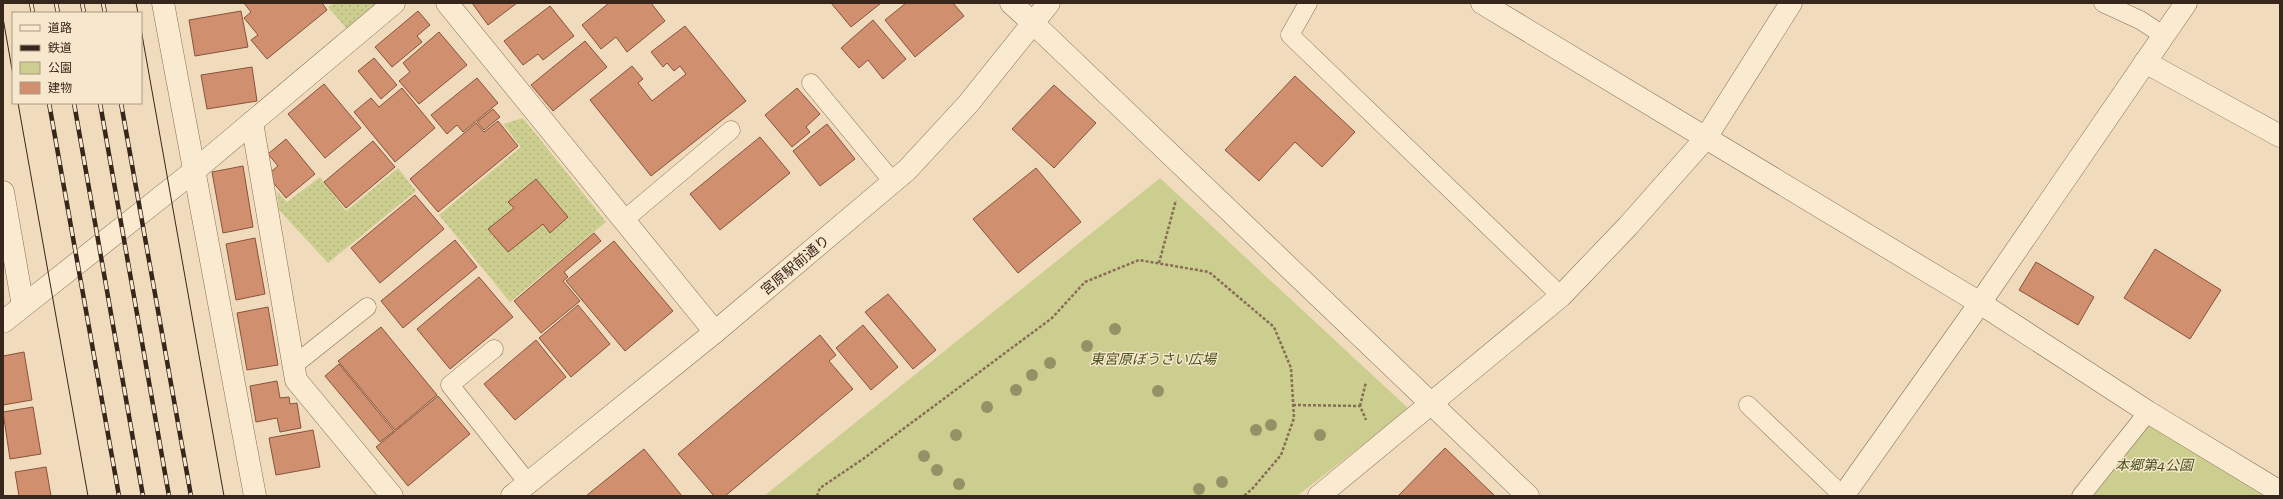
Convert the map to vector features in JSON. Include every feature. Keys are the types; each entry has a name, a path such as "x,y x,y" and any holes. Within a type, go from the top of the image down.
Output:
{"street":[{"path":"163,3 255,496"},
{"path":"3,322 194,171 394,3"},
{"path":"447,3 715,332"},
{"path":"1011,3 1528,496"},
{"name":"宮原駅前通り","path":"520,489 715,332 907,170 968,104 1034,24 1049,3"},
{"path":"1482,3 1980,304 2148,412 2280,492"},
{"path":"1319,496 1561,296 1628,226 1705,139 1791,3"},
{"path":"1843,496 1980,304 2186,3"},
{"path":"2145,62 2280,136"},
{"path":"252,122 296,380 392,496"},
{"path":"3,192 23,306"}],"lane":[{"path":"1308,3 1290,35 1561,296"},
{"path":"2103,3 2140,20 2163,35"},
{"path":"811,83 893,182"},
{"path":"624,220 731,130"},
{"path":"294,365 367,307"},
{"path":"494,349 450,385 520,489"},
{"path":"1748,405 1843,496"},
{"path":"2081,496 2148,412"}],"path":[{"path":"1159,263 1185,168"},
{"path":"817,496 820,488 869,455 1052,318 1085,282 1139,260 1210,272 1274,327 1291,368 1294,418 1281,455 1253,488 1244,496"},
{"path":"1293,405 1360,406 1377,449"}],"green space":[{"path":"334,3 381,3 347,29 328,7"},
{"path":"523,118 606,222 510,302 439,215 521,147 503,124"},
{"path":"398,168 416,191 328,263 279,210 277,191 287,202 320,177 346,211"},
{"name":"東宮原ぼうさい広場","path":"1160,178 1409,409 1297,496 764,496"},
{"name":"本郷第4公園","path":"2147,424 2264,496 2091,496"}],"building":[{"path":"244,3 322,3 327,10 267,59 251,40 258,35 244,18 251,12"},
{"path":"472,3 517,3 488,25"},
{"path":"609,3 651,3 665,21 627,52 616,37 601,49 582,25"},
{"path":"831,3 881,3 851,27"},
{"path":"906,3 953,3 964,16 915,57 885,20"},
{"path":"550,6 574,36 543,60 538,54 523,65 504,41"},
{"path":"241,11 248,47 195,56 189,20"},
{"path":"418,11 430,25 417,36 422,42 392,67 375,47"},
{"path":"873,20 906,59 883,79 868,60 859,68 841,48"},
{"path":"685,26 746,101 651,176 590,100 632,66 643,79 638,83 652,101 686,74 680,66 674,71 667,63 663,67 651,52"},
{"path":"439,32 467,65 419,104 399,81 410,72 403,63"},
{"path":"585,41 607,67 553,111 531,85"},
{"path":"374,58 397,85 381,99 358,71"},
{"path":"252,67 257,101 207,109 201,75"},
{"path":"1295,76 1355,132 1322,167 1295,142 1259,181 1225,150"},
{"path":"477,78 498,103 463,132 457,125 447,134 431,115"},
{"path":"324,84 361,128 325,158 288,114"},
{"path":"1054,85 1096,123 1054,168 1012,129"},
{"path":"402,88 435,128 395,162 354,112 371,98 379,107"},
{"path":"797,88 820,114 806,127 810,132 792,147 765,115"},
{"path":"493,109 500,117 484,130 477,122"},
{"path":"498,121 518,146 438,212 410,179 476,123 484,132"},
{"path":"827,124 855,159 820,186 793,151"},
{"path":"760,137 790,173 720,230 690,194"},
{"path":"286,139 315,174 286,198 267,175 278,166 268,154"},
{"path":"373,141 395,167 346,208 324,182"},
{"path":"243,166 253,227 223,233 212,172"},
{"path":"1036,168 1081,222 1018,273 973,219"},
{"path":"536,179 568,217 550,233 543,224 508,252 488,229 514,208 508,202"},
{"path":"415,195 444,229 380,283 351,248"},
{"path":"594,233 601,241 564,272 568,277 563,281 580,301 541,333 514,301"},
{"path":"255,238 265,294 236,300 226,244"},
{"path":"455,240 477,267 403,328 381,301"},
{"path":"614,241 673,311 625,351 566,281"},
{"path":"2155,249 2221,290 2190,339 2124,298"},
{"path":"2036,262 2094,297 2078,325 2019,290"},
{"path":"479,277 513,317 450,369 417,329"},
{"path":"888,294 936,350 913,369 865,312"},
{"path":"578,305 610,344 571,377 539,338"},
{"path":"268,307 278,365 247,370 237,313"},
{"path":"863,325 898,367 871,390 836,348"},
{"path":"381,327 437,395 395,430 338,361"},
{"path":"820,335 836,355 829,361 853,389 725,496 714,496 678,454"},
{"path":"536,340 566,377 515,420 484,384"},
{"path":"24,352 32,400 3,405 3,356"},
{"path":"339,364 394,431 380,442 325,376"},
{"path":"277,381 280,398 289,397 290,404 297,403 301,428 280,432 277,418 256,422 250,386"},
{"path":"438,396 470,434 408,486 376,447"},
{"path":"33,407 41,454 10,459 3,412"},
{"path":"313,430 320,467 276,475 269,438"},
{"path":"1445,448 1495,496 1398,496"},
{"path":"644,449 682,496 586,496"},
{"path":"46,467 51,496 19,496 15,472"}],"tram line":[{"path":"136,3 138,12"},
{"path":"3,18 12,69"},
{"path":"142,35 224,496"},
{"path":"18,104 88,496"}],"railway":[{"path":"31,3 33,12"},
{"path":"56,3 58,12"},
{"path":"82,3 84,12"},
{"path":"103,3 105,12"},
{"path":"49,104 119,496"},
{"path":"74,104 143,496"},
{"path":"100,104 169,496"},
{"path":"121,104 191,496"}]}
